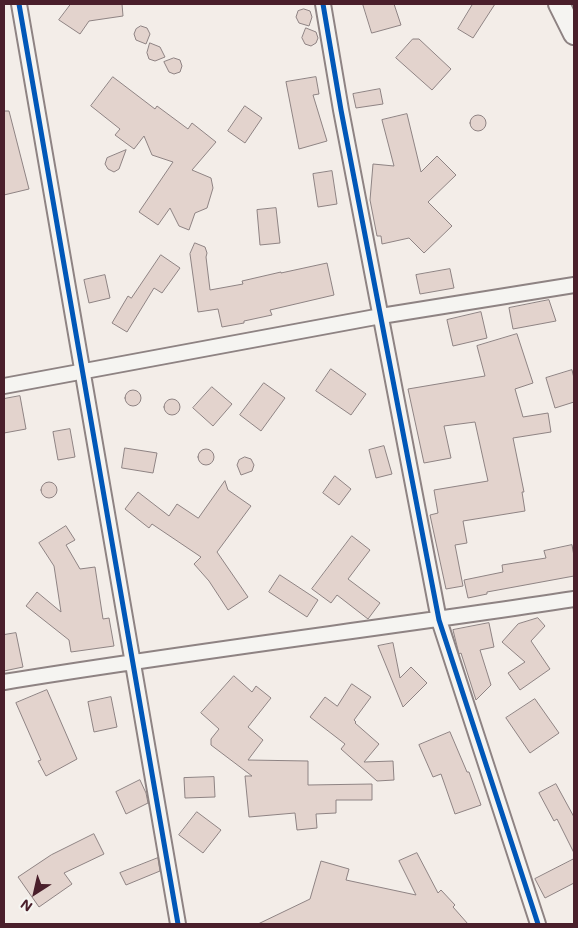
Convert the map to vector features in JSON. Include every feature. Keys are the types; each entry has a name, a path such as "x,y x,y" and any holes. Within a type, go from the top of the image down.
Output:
{"main road":[{"path":"559,4 574,34"}],"street":[{"path":"20,4 178,924"},
{"path":"322,4 439,620 538,924"},
{"path":"4,386 381,316 574,285"},
{"path":"4,682 132,661 439,620 574,599"}],"building":[{"path":"71,4 122,4 123,16 89,21 80,34 59,20"},
{"path":"363,4 394,4 401,25 372,33"},
{"path":"473,4 495,4 473,38 458,29"},
{"path":"304,9 310,11 312,17 309,26 299,23 296,17 298,11"},
{"path":"141,26 147,28 150,34 146,44 136,40 134,34 136,29"},
{"path":"306,28 316,32 318,38 316,43 311,46 305,44 302,38"},
{"path":"413,39 419,39 451,69 432,90 396,58"},
{"path":"150,43 160,47 165,57 155,61 149,59 147,53"},
{"path":"174,58 180,60 182,66 180,72 174,74 169,72 164,62"},
{"path":"113,77 155,109 157,106 188,129 192,123 216,142 192,170 211,178 213,188 207,208 195,213 189,230 179,226 170,208 158,225 139,212 173,162 152,155 144,136 134,149 115,135 120,129 91,106"},
{"path":"316,77 319,94 313,95 327,141 299,149 286,82"},
{"path":"380,89 383,104 356,108 353,94"},
{"path":"245,106 262,118 245,143 228,131"},
{"path":"4,111 9,111 29,189 4,195"},
{"path":"407,114 421,172 437,156 456,175 428,202 452,226 424,253 409,238 382,244 381,236 377,236 370,200 373,164 394,166 382,120"},
{"path":"478,115 484,117 486,123 484,129 478,131 472,129 470,123 472,117"},
{"path":"126,150 119,169 114,172 108,169 105,164 107,158"},
{"path":"332,171 337,204 318,207 313,174"},
{"path":"276,208 280,243 260,245 257,210"},
{"path":"195,243 205,247 207,253 210,290 243,284 242,281 281,272 327,263 334,295 270,310 272,315 222,327 218,309 198,312 190,254"},
{"path":"161,255 180,268 162,293 154,288 127,332 112,323 128,296 131,298"},
{"path":"450,269 454,288 420,294 416,275"},
{"path":"105,275 110,298 89,303 84,280"},
{"path":"549,300 556,321 513,329 509,308"},
{"path":"481,312 487,338 453,346 447,320"},
{"path":"517,334 533,383 515,389 523,417 548,413 551,432 513,438 524,492 522,492 525,511 463,521 467,543 455,545 463,586 446,589 430,515 438,513 434,490 488,481 475,422 444,426 451,458 424,463 408,389 485,376 477,346"},
{"path":"331,369 366,394 351,415 316,391"},
{"path":"572,370 574,402 555,408 546,378"},
{"path":"264,383 285,398 261,431 240,415"},
{"path":"212,387 232,404 213,426 193,408"},
{"path":"133,390 141,398 133,406 125,398"},
{"path":"20,396 26,429 4,433 4,399"},
{"path":"172,399 180,407 172,415 164,407"},
{"path":"70,429 75,457 58,460 53,432"},
{"path":"384,446 392,474 376,478 369,450"},
{"path":"125,448 157,453 153,473 122,468"},
{"path":"206,449 212,451 214,457 212,463 206,465 200,463 198,457 200,451"},
{"path":"245,457 251,459 254,465 252,471 241,475 237,465 239,460"},
{"path":"335,476 351,489 339,505 323,493"},
{"path":"225,481 228,490 251,506 217,552 248,597 228,610 209,581 194,564 201,557 152,524 149,528 125,509 138,492 169,516 177,504 198,518"},
{"path":"49,482 57,490 49,498 41,490"},
{"path":"66,526 75,540 66,545 80,569 95,567 103,619 109,618 114,646 71,652 69,640 26,606 37,592 61,612 54,566 39,543"},
{"path":"352,536 370,550 348,579 380,603 368,619 337,595 331,603 312,589"},
{"path":"572,545 574,576 487,592 487,594 468,598 464,580 503,572 502,565 546,558 544,551"},
{"path":"280,575 318,600 307,617 269,592"},
{"path":"538,618 545,626 531,641 550,669 520,690 508,673 525,662 502,642 518,624"},
{"path":"489,623 494,647 480,650 491,685 476,700 461,653 459,654 453,630"},
{"path":"16,633 23,667 4,671 4,635"},
{"path":"393,643 400,678 411,667 427,683 403,707 378,646"},
{"path":"234,676 252,692 256,686 271,698 248,727 263,740 248,760 308,761 308,785 372,784 372,800 336,800 336,813 316,814 317,828 297,830 295,813 249,817 245,776 252,776 211,745 211,739 219,729 201,713"},
{"path":"352,684 371,697 354,720 355,723 379,744 364,762 393,761 394,780 377,781 341,749 345,744 310,717 325,697 337,706"},
{"path":"47,690 77,759 46,776 38,761 41,760 16,703"},
{"path":"111,697 117,727 94,732 88,702"},
{"path":"535,699 559,733 530,753 506,718"},
{"path":"450,732 467,772 469,772 481,805 455,814 441,774 433,777 419,745"},
{"path":"214,777 215,797 185,798 184,778"},
{"path":"140,780 148,803 126,814 116,792"},
{"path":"556,784 574,817 574,853 557,819 554,821 539,793"},
{"path":"197,812 221,830 203,853 179,835"},
{"path":"94,834 104,854 64,873 72,884 39,907 18,877 51,855"},
{"path":"417,853 438,893 441,890 455,905 453,907 468,924 258,924 310,899 321,861 349,869 346,880 416,895 399,861"},
{"path":"158,858 160,871 126,885 120,873"},
{"path":"574,859 574,883 545,898 535,879"}],"cycle path":[{"path":"19,4 178,924"},
{"path":"323,4 341,110 439,620 538,924"}]}
